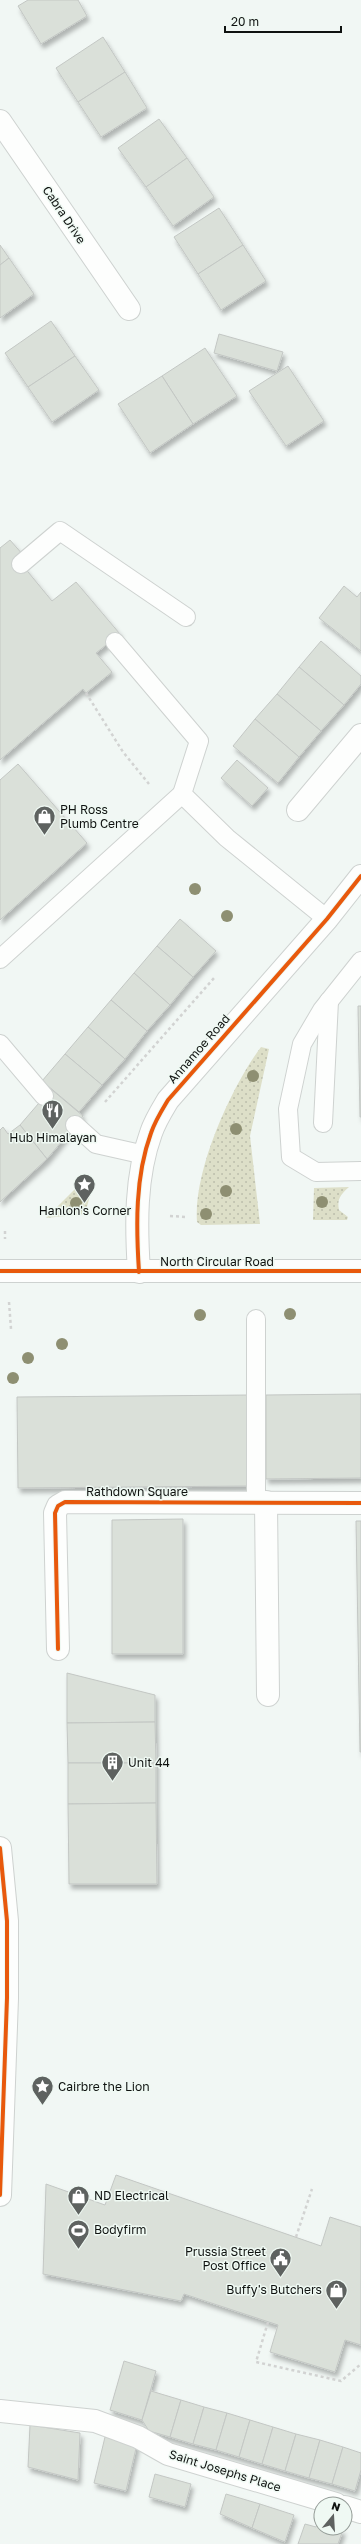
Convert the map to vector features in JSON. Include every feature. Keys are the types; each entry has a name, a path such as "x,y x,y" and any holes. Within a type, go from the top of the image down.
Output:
{"street":[{"name":"Cabra Drive","path":"0,122 129,309"},
{"path":"298,810 361,735"},
{"name":"Annamoe Road","path":"139,1272 137,1216 140,1178 151,1133 168,1100 359,882"},
{"name":"North Circular Road","path":"0,1271 361,1271"},
{"name":"Rathdown Square","path":"58,1649 55,1513 58,1506 65,1502 361,1503"},
{"path":"261,1502 268,1695"},
{"path":"0,1848 7,1921 7,1998 0,2195"},
{"name":"Saint Josephs Place","path":"0,2411 96,2422 138,2437 168,2454 313,2497"}],"lane":[{"path":"21,564 60,531 186,617"},
{"path":"0,959 182,794 199,741 115,642"},
{"path":"182,794 227,838 327,919"},
{"path":"361,961 329,1000 302,1044 288,1109 291,1157 316,1172 361,1171"},
{"path":"323,1123 329,1000"},
{"path":"0,1044 44,1096"},
{"path":"75,1126 96,1144 146,1155"},
{"path":"256,1319 261,1502"}],"path":[{"path":"86,693 123,752 152,787"},
{"path":"105,1102 214,978"},
{"path":"296,2237 312,2189"},
{"path":"268,2322 256,2362 341,2381 361,2364"}],"green space":[{"path":"261,1047 269,1049 250,1136 260,1224 201,1225 197,1222 197,1201 201,1179 216,1130 238,1084 249,1064"},
{"path":"86,1178 90,1182 91,1192 85,1214 46,1218"},
{"path":"349,1187 341,1195 338,1203 339,1210 348,1217 347,1220 313,1220 314,1188"}],"building":[{"path":"28,0 78,0 87,16 41,44 18,6"},
{"path":"103,37 125,72 78,102 56,68"},
{"path":"125,72 147,108 101,137 78,102"},
{"path":"159,119 187,158 146,187 118,148"},
{"path":"187,158 214,197 173,226 146,187"},
{"path":"219,208 243,245 198,274 174,237"},
{"path":"0,245 9,258 0,265"},
{"path":"243,245 266,281 221,310 198,274"},
{"path":"9,258 34,294 0,318 0,265"},
{"path":"51,321 75,356 28,387 5,353"},
{"path":"219,334 283,352 277,371 214,353"},
{"path":"205,348 237,396 193,424 162,376"},
{"path":"75,356 99,390 52,422 28,387"},
{"path":"288,366 324,421 286,446 249,391"},
{"path":"162,376 193,424 150,453 118,404"},
{"path":"10,540 24,556 19,561 52,601 76,582 120,634 96,653 112,672 86,693 83,689 0,760 0,548"},
{"path":"344,586 357,597 361,592 361,651 319,618"},
{"path":"321,641 361,676 361,684 344,705 299,667"},
{"path":"299,667 344,705 321,731 277,694"},
{"path":"277,694 321,731 299,757 255,719"},
{"path":"255,719 299,757 278,783 233,746"},
{"path":"237,760 268,788 252,806 221,778"},
{"path":"18,764 87,843 0,920 0,780"},
{"path":"180,919 216,951 193,977 157,946"},
{"path":"157,946 193,977 170,1005 134,973"},
{"path":"134,973 170,1005 147,1031 111,1000"},
{"path":"111,1000 147,1031 125,1059 88,1027"},
{"path":"358,1006 361,1006 361,1117 360,1117"},
{"path":"88,1027 125,1059 102,1085 65,1054"},
{"path":"65,1054 102,1085 79,1112 42,1081"},
{"path":"51,1089 83,1116 47,1159 20,1125"},
{"path":"20,1125 47,1159 0,1202 0,1130 3,1127 8,1134"},
{"path":"361,1394 361,1478 266,1479 266,1395"},
{"path":"250,1395 251,1486 18,1488 17,1397"},
{"path":"183,1519 183,1654 112,1654 112,1520"},
{"path":"356,1521 361,1521 361,1752 360,1752"},
{"path":"67,1673 155,1695 155,1722 67,1723"},
{"path":"155,1722 156,1763 68,1763 67,1723"},
{"name":"Unit 44","path":"68,1763 156,1763 156,1803 68,1804"},
{"path":"156,1803 157,1884 69,1884 68,1804"},
{"path":"116,2175 321,2246 330,2217 361,2227 361,2345 345,2340 335,2372 270,2352 278,2325 184,2294 181,2301 43,2274 46,2184 105,2205"},
{"path":"124,2361 156,2371 142,2420 110,2410"},
{"path":"151,2391 181,2400 170,2437 149,2431 142,2420"},
{"path":"181,2400 204,2407 193,2444 170,2437"},
{"path":"204,2407 227,2413 216,2450 193,2444"},
{"path":"227,2413 250,2420 239,2457 216,2450"},
{"path":"250,2420 273,2427 262,2464 239,2457"},
{"path":"30,2425 80,2433 78,2480 28,2467"},
{"path":"273,2427 296,2434 285,2471 262,2464"},
{"path":"296,2434 320,2440 309,2478 285,2471"},
{"path":"105,2437 137,2444 126,2491 94,2483"},
{"path":"320,2440 343,2447 332,2484 309,2478"},
{"path":"343,2447 361,2453 361,2470 355,2491 332,2484"},
{"path":"155,2474 191,2484 185,2507 149,2497"},
{"path":"226,2494 260,2504 252,2528 220,2514"},
{"path":"260,2504 294,2515 285,2542 252,2528"},
{"path":"305,2524 313,2526 313,2536 341,2536 338,2544 298,2544"}],"cycle path":[{"path":"139,1272 137,1237 139,1184 146,1150 159,1116 168,1100 327,919 361,876"},
{"path":"0,1271 361,1271"},
{"path":"58,1649 55,1513 58,1506 65,1502 361,1503"},
{"path":"0,1848 7,1921 7,1998 0,2195"}],"place":[{"name":"PH Ross Plumb Centre","path":"44,836"},
{"name":"Hub Himalayan","path":"53,1130"},
{"name":"Hanlon's Corner","path":"85,1204"},
{"name":"Unit 44","path":"112,1782"},
{"name":"Cairbre the Lion","path":"43,2106"},
{"name":"ND Electrical","path":"79,2216"},
{"name":"Bodyfirm","path":"78,2250"},
{"name":"Prussia Street Post Office","path":"281,2278"},
{"name":"Buffy's Butchers","path":"337,2310"}]}
